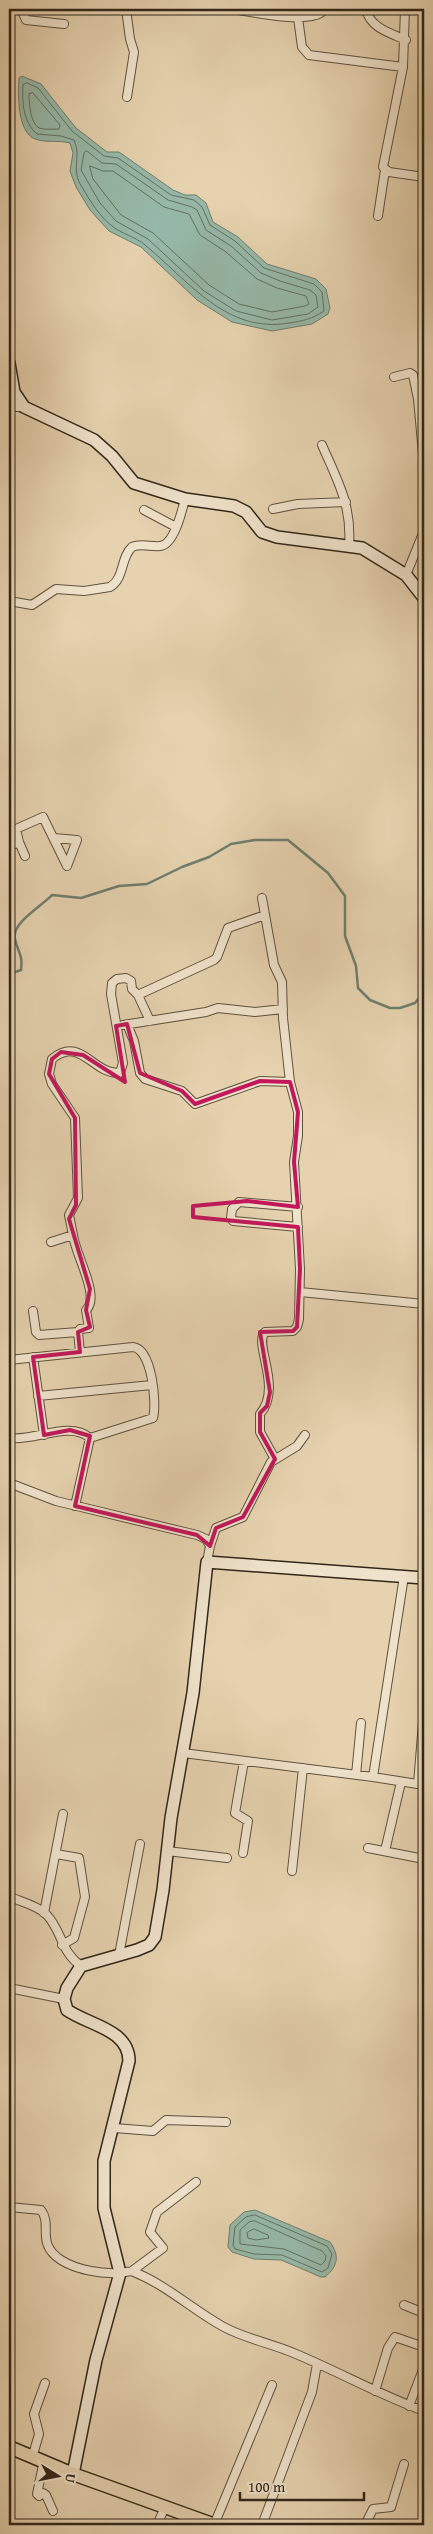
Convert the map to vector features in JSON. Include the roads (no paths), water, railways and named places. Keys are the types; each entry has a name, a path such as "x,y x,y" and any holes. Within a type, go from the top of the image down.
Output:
{"main road":[{"path":"9,2447 73,2474 215,2525"}],"street":[{"path":"21,9 26,20 64,24"},
{"path":"126,9 130,39 134,52 127,97"},
{"path":"233,9 298,18 321,14 325,9"},
{"path":"366,9 370,20 376,26 406,40"},
{"path":"378,216 385,170 384,163 404,67 406,40 405,9"},
{"path":"298,18 302,47 309,55 404,67"},
{"path":"385,170 424,177"},
{"path":"9,363 14,392 24,408"},
{"path":"394,377 410,373 413,375 418,399 424,465"},
{"path":"9,406 24,408 94,440 112,456 134,483 185,499 234,506 246,512 262,532 277,537 362,548 406,575 424,598"},
{"path":"322,445 346,502 349,514 349,546"},
{"path":"9,601 32,605 56,589 84,591 110,587 120,576 130,549 136,545 162,546 170,538 176,527 185,499"},
{"path":"273,509 298,504 346,502"},
{"path":"144,510 176,527"},
{"path":"406,575 424,531"},
{"path":"26,856 19,842 16,829 43,817 54,838"},
{"path":"9,846 19,842"},
{"path":"262,898 274,965 282,982 290,1082 298,1112 298,1136 294,1162 298,1207 300,1292 297,1327 293,1331 265,1332 262,1340 270,1392 267,1406 260,1414 260,1432 275,1459"},
{"path":"138,995 214,960 217,957 228,928 265,914"},
{"path":"33,1311 36,1332 39,1335 78,1332 80,1329 89,1328 86,1310 90,1307 90,1289 78,1258 69,1215 78,1198 75,1118 52,1084 50,1066 52,1058 61,1052 69,1050 83,1055 110,1072 120,1073 123,1063 111,994 112,983 117,979 126,978 131,981 132,989 138,995 150,1021"},
{"path":"116,1026 206,1012 215,1008 255,1012 283,1008"},
{"path":"127,1024 134,1041 140,1073 146,1079 182,1091 195,1104 260,1081 290,1082"},
{"path":"298,1207 239,1202 232,1209 231,1218 233,1221 298,1226"},
{"path":"51,1242 73,1235"},
{"path":"300,1292 424,1304"},
{"path":"78,1332 80,1352"},
{"path":"9,1360 137,1347 145,1354 152,1385 154,1415 151,1420 90,1438"},
{"path":"33,1357 44,1435"},
{"path":"38,1396 152,1385"},
{"path":"9,1438 44,1435 70,1430 82,1432 90,1438"},
{"path":"73,2474 96,2360 120,2273 106,2222 103,2194 104,2161 114,2128 129,2061 128,2048 118,2036 67,2010 64,1999 72,1979 81,1966 137,1950 153,1942 158,1924 171,1818 194,1693 210,1546 216,1528 243,1517 268,1466 275,1459 297,1446 305,1436"},
{"path":"76,1506 90,1438"},
{"path":"9,1483 56,1501 197,1534 206,1538 210,1546"},
{"path":"207,1562 424,1578"},
{"path":"372,1777 404,1576"},
{"path":"183,1753 421,1785 424,1710"},
{"path":"356,1775 362,1723"},
{"path":"243,1853 248,1821 235,1813 244,1761"},
{"path":"292,1871 303,1768"},
{"path":"385,1851 402,1782"},
{"path":"44,1913 62,1814"},
{"path":"119,1955 140,1844"},
{"path":"368,1848 424,1859"},
{"path":"167,1851 227,1858"},
{"path":"56,1854 79,1858 85,1897 74,1938 62,1945"},
{"path":"10,1897 33,1906 44,1913 52,1921 62,1945 71,1959 81,1966"},
{"path":"9,1988 64,1999"},
{"path":"114,2128 153,2131 166,2120 226,2122"},
{"path":"9,2207 41,2210 43,2212 44,2240 60,2260 95,2272 120,2273 132,2271 163,2248 150,2232 157,2212 196,2182"},
{"path":"132,2271 176,2294 229,2330 247,2338 295,2353 375,2391 424,2411"},
{"path":"404,2305 424,2313"},
{"path":"375,2391 388,2348 395,2337 424,2347"},
{"path":"262,2525 312,2392 317,2364"},
{"path":"409,2406 424,2367"},
{"path":"32,2458 39,2434 35,2420 35,2407 45,2383"},
{"path":"215,2525 272,2385"},
{"path":"48,2464 43,2465 37,2494 39,2496 43,2493 46,2495 53,2511"},
{"path":"366,2525 373,2509 390,2507 404,2464"},
{"path":"157,2525 165,2507"}],"water":[{"path":"22,76 41,84 76,128 107,152 119,152 173,190 185,195 196,195 206,203 213,222 238,237 267,264 316,279 326,289 330,308 328,314 312,324 272,331 232,322 197,300 141,247 109,231 90,210 76,187 70,171 73,153 70,143 39,140 29,135 25,129 20,112 19,78"},
{"path":"255,2210 330,2242 336,2256 333,2269 325,2277 321,2277 281,2260 254,2259 232,2252 228,2247 230,2225 244,2212"}],"waterway":[{"path":"9,974 21,970 21,957 15,939 18,927 28,915 52,895 81,898 119,886 147,884 182,867 209,857 231,844 255,840 288,840 328,873 345,896 345,936 356,966 358,988 370,1000 390,1008 400,1008 415,1003 424,992"}]}
